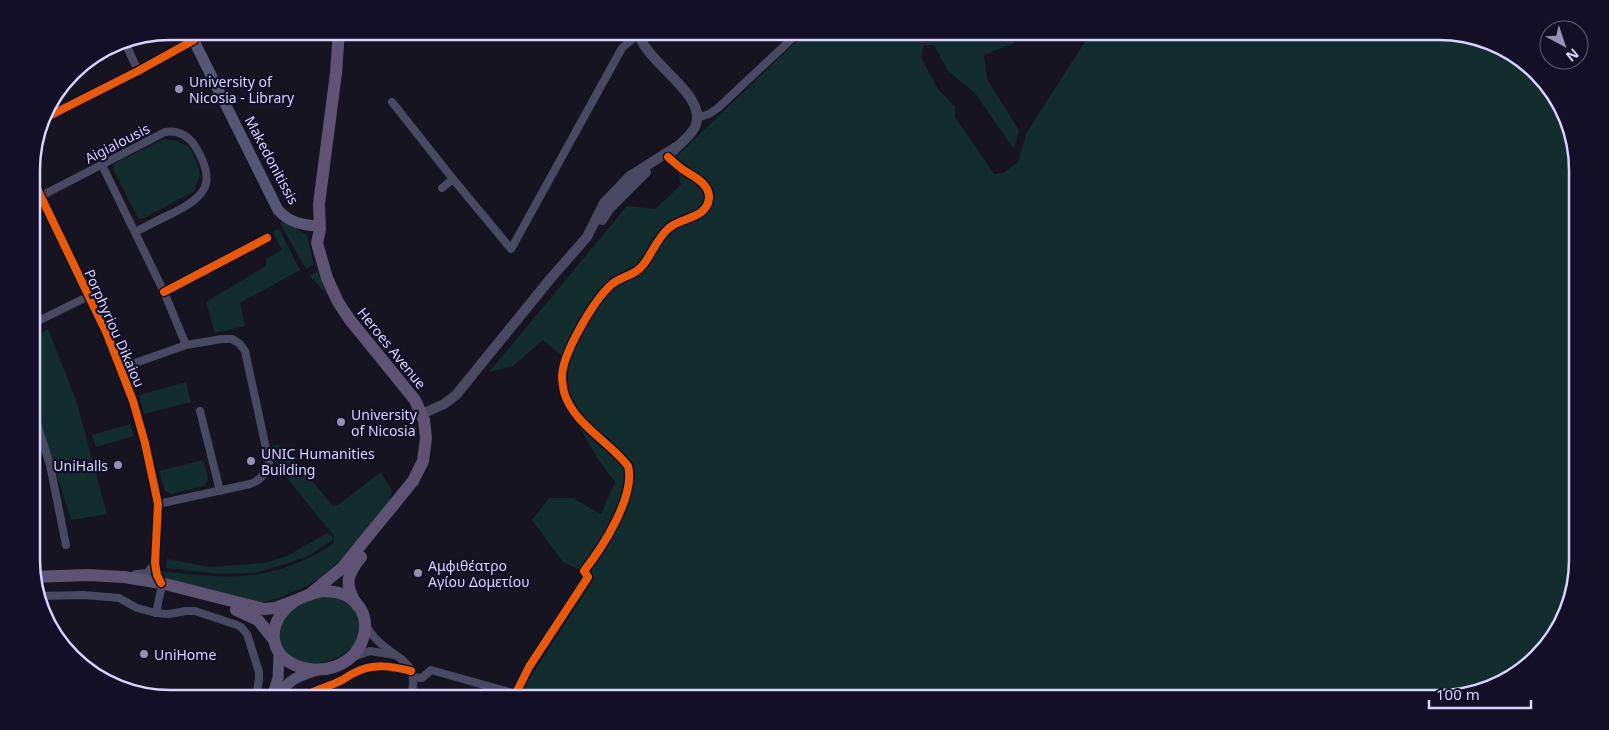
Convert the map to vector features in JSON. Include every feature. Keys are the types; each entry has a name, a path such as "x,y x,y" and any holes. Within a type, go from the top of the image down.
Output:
{"main road":[{"name":"Makedonitissis","path":"193,40 278,210 289,220 319,227"},
{"name":"Heroes Avenue","path":"338,40 319,227 334,274 349,305 415,388 433,431 433,450 426,472 414,493 351,571 349,591 357,604"},
{"name":"Heroes Avenue","path":"309,595 328,581 347,563 417,476 423,461 426,438 425,412"},
{"path":"41,577 88,575 124,577 264,609 276,608 324,591 338,592 346,595 357,604 363,614 365,624 364,636 360,648 346,660 299,676 282,690"},
{"path":"42,584 67,582 161,586 251,615 263,624 274,640 279,655 278,678 275,690"},
{"path":"274,640 278,619 296,600"},
{"path":"279,655 297,666 310,669 324,668"}],"street":[{"path":"53,114 138,71 185,40"},
{"path":"392,102 511,250 622,48 630,40"},
{"path":"587,237 594,233 609,209 642,175 668,157 692,132 697,118 694,102 648,52 641,40"},
{"path":"697,118 709,114 718,108 790,40"},
{"path":"127,47 138,71"},
{"name":"Aigialousis","path":"41,196 165,132 173,131 180,133 187,137 195,147 205,168 207,177 204,189 200,196 187,206 135,232"},
{"path":"425,412 456,395 550,278 587,237 604,203 630,176 676,147"},
{"path":"518,690 534,660 588,577 584,571 608,535 628,489 630,473 628,466 586,425 572,408 565,393 562,377 565,361 578,331 612,283 638,271 670,227 680,221 700,214 705,207 709,198 706,188 699,180 668,157"},
{"path":"102,165 164,292 186,344"},
{"path":"442,188 453,179"},
{"name":"Porphyriou Dikaiou","path":"41,196 107,334 133,401 145,443 158,504 155,563 161,586"},
{"path":"164,292 268,238"},
{"path":"40,320 89,296"},
{"path":"120,368 186,344 232,338 245,351 269,462 265,473 256,482 158,504"},
{"path":"200,411 220,491"},
{"path":"40,433 50,465 66,545"},
{"path":"124,577 147,573 155,563"},
{"path":"156,613 161,586"},
{"path":"45,596 83,595 118,598 137,608 156,613 169,614 195,611 241,627 246,634 259,672 257,690"},
{"path":"365,624 376,640 401,658 412,674 414,684 412,690"},
{"path":"346,660 370,651 397,655"},
{"path":"313,690 342,681 352,673 372,666 382,666 422,678 431,670 505,690"}],"green space":[{"path":"798,40 1013,40 1014,43 984,55 987,79 1019,130 1014,149 975,93 948,71 934,45 924,45 921,57 938,89 955,107 955,117 994,174 1003,173 1018,162 1027,132 1086,40 1448,40 1473,44 1504,57 1531,78 1552,105 1565,136 1568,153 1569,569 1562,602 1552,625 1531,652 1504,673 1473,686 1448,690 524,690 524,687 595,577 563,562 532,520 549,498 572,498 601,514 615,482 598,459 576,421 556,379 562,356 543,340 513,366 489,372 627,206 655,209 681,185 675,158"},
{"path":"164,139 177,141 189,147 198,165 200,175 194,191 143,219 138,218 113,169 115,163"},
{"path":"282,221 307,235 314,264 306,269 280,223"},
{"path":"279,229 300,270 240,303 245,326 215,333 206,302 266,266 266,259 282,250 273,232"},
{"path":"317,271 328,296 310,276"},
{"path":"48,329 76,400 107,514 71,520 40,421 40,334"},
{"path":"186,382 191,402 144,414 139,395"},
{"path":"130,424 134,436 96,447 92,435"},
{"path":"279,444 283,457 290,455 333,506 338,505 381,472 392,491 390,500 346,555 320,578 305,587 276,599 261,602 167,579 161,571 216,576 251,575 269,572 304,560 334,543 334,536 277,466 272,446"},
{"path":"203,460 208,478 205,486 171,494 165,491 159,471"},
{"path":"327,533 332,535 333,540 308,556 254,573 221,574 166,568 167,559 210,567 264,563 287,556"},
{"path":"320,596 343,601 354,610 359,624 358,636 353,646 339,657 305,665 285,652 280,641 281,628 286,616 294,607"}],"cycle path":[{"path":"53,114 194,40"},
{"path":"518,690 529,667 588,577 584,571 608,536 627,492 628,466 575,414 564,392 563,367 580,328 604,292 615,282 640,269 661,236 669,228 674,224 699,214 707,205 709,193 704,184 668,157"},
{"path":"40,195 107,334 133,401 145,443 158,504 155,563 157,575 161,583"},
{"path":"164,292 267,238"},
{"path":"318,690 368,668 389,667 411,671"}],"place":[{"name":"University of Nicosia - Library","path":"179,89"},
{"name":"University of Nicosia","path":"341,422"},
{"name":"UNIC Humanities Building","path":"251,461"},
{"name":"UniHalls","path":"118,465"},
{"name":"Αμφιθέατρο Αγίου Δομετίου","path":"418,573"},
{"name":"UniHome","path":"144,654"}]}
